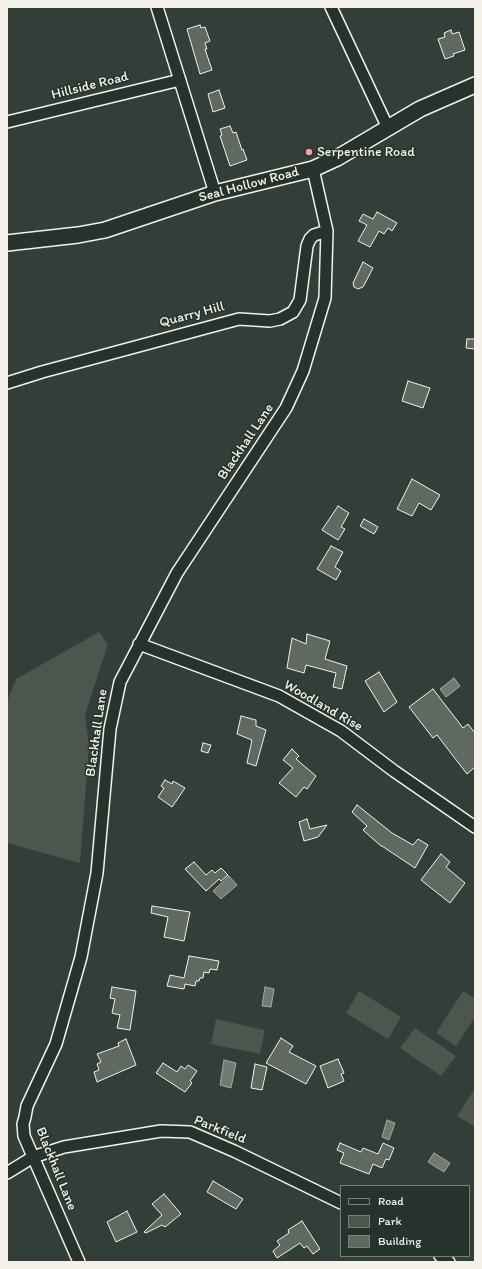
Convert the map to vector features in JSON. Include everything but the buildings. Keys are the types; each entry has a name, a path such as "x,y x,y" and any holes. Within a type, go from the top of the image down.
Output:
{"main road":[{"name":"Seal Hollow Road","path":"7,243 78,235 105,230 215,193 313,169 337,158 420,108 475,85"}],"street":[{"path":"157,7 215,193"},
{"path":"331,7 388,128"},
{"name":"Hillside Road","path":"7,122 180,80"},
{"name":"Blackhall Lane","path":"79,1262 24,1136 23,1124 27,1106 56,1044 81,957 97,873 110,729 120,682 177,573 286,408 303,371 325,298 327,231 313,169"},
{"name":"Quarry Hill","path":"7,383 42,372 238,319 270,321 280,319 293,312 300,300 307,246 310,239 319,233 327,231"},
{"name":"Woodland Rise","path":"139,644 279,696 341,731 394,771 475,827"},
{"name":"Parkfield","path":"7,1173 33,1157 64,1147 161,1131 190,1132 340,1203"}],"green space":[{"path":"99,632 108,644 85,715 89,746 80,863 7,843 7,702 16,679"},
{"path":"359,991 401,1017 388,1039 346,1013"},
{"path":"463,991 475,999 475,1017 456,1046 436,1033"},
{"path":"216,1019 265,1030 260,1054 211,1044"},
{"path":"415,1028 456,1056 441,1076 400,1048"},
{"path":"475,1088 475,1127 457,1116"}],"shaded area":[{"path":"454,678 460,686 446,697 440,689"},
{"path":"229,876 237,885 221,899 213,891"},
{"path":"265,987 274,989 271,1007 262,1006"},
{"path":"224,1060 236,1063 231,1088 220,1085"},
{"path":"387,1120 395,1123 389,1140 382,1137"},
{"path":"434,1153 450,1163 444,1172 428,1162"}],"place":[{"name":"Serpentine Road","path":"309,152"}]}
